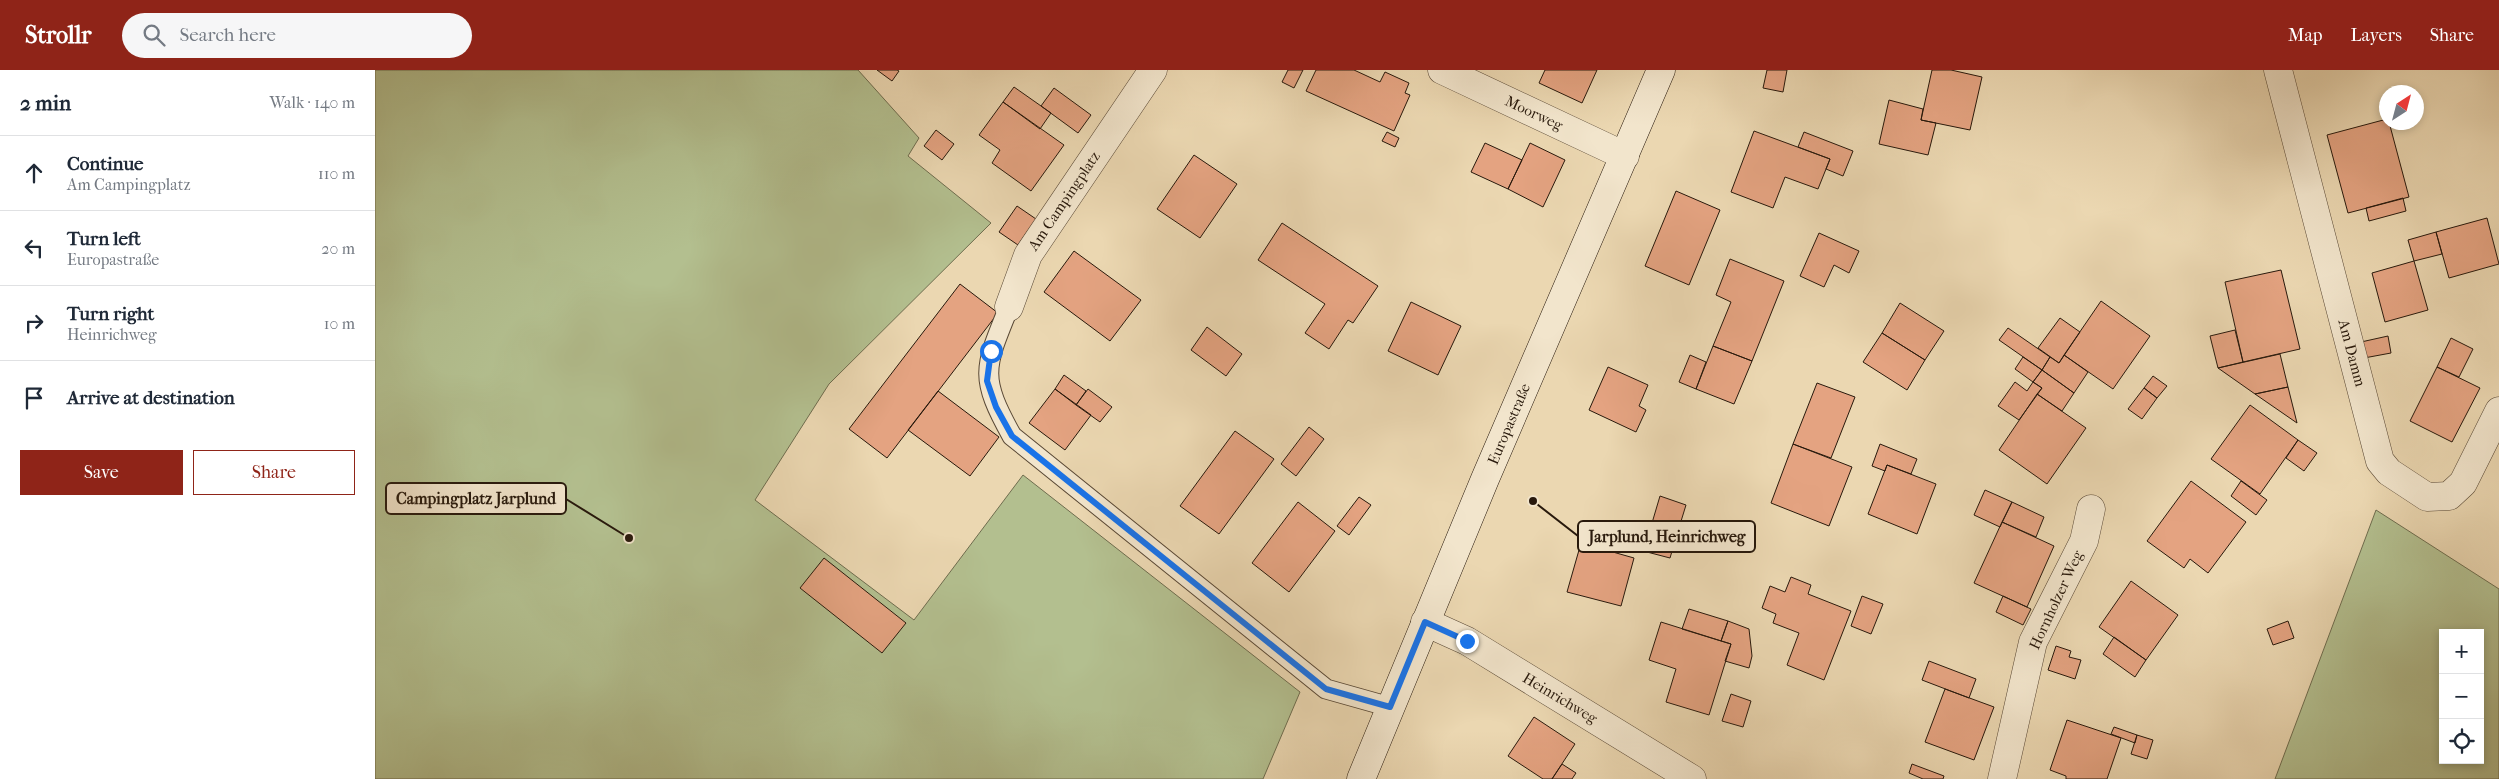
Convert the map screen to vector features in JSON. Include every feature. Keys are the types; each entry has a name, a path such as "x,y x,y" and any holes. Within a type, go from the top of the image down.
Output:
{"street":[{"name":"Am Campingplatz","path":"1009,308 1028,255 1153,70"},
{"name":"Moorweg","path":"1442,70 1625,156"},
{"name":"Europastraße","path":"1361,779 1425,622 1661,70"},
{"name":"Am Damm","path":"2278,70 2380,461 2389,472 2427,497 2449,496 2463,483 2499,411"},
{"name":"Hornholzer Weg","path":"2002,779 2033,642 2085,541 2091,509"},
{"name":"Heinrichweg","path":"1425,622 1467,641 1692,779"}],"lane":[{"name":"Am Campingplatz","path":"1009,308 991,351 987,381 996,407 1012,436 1326,689 1390,707"}],"green space":[{"path":"375,70 858,70 919,138 908,156 991,223 829,384 755,500 914,620 1023,475 1300,692 1263,779 375,779"},
{"path":"2376,510 2499,589 2499,779 2275,779"}],"building":[{"path":"877,70 897,70 899,71 892,81"},
{"path":"1288,70 1303,70 1294,88 1282,82"},
{"path":"1316,70 1354,70 1380,82 1385,72 1409,83 1405,93 1410,95 1394,131 1306,91"},
{"path":"1545,70 1597,70 1582,103 1539,83"},
{"path":"1767,70 1787,70 1783,92 1763,88"},
{"path":"1932,70 1951,70 1982,77 1970,130 1921,120"},
{"path":"1014,87 1051,113 1040,129 1003,102"},
{"path":"1054,88 1091,115 1078,133 1041,106"},
{"path":"1889,100 1923,109 1921,120 1936,123 1928,155 1879,144"},
{"path":"1003,102 1064,145 1031,191 992,163 1000,150 979,135"},
{"path":"2379,121 2379,130 2391,130 2409,197 2348,213 2327,135"},
{"path":"936,130 954,144 942,160 924,146"},
{"path":"1754,131 1830,159 1818,189 1785,177 1773,208 1731,192"},
{"path":"1387,132 1399,138 1395,147 1382,141"},
{"path":"1804,132 1853,151 1843,176 1826,169 1830,159 1798,147"},
{"path":"1485,143 1522,160 1508,189 1471,172"},
{"path":"1530,143 1565,160 1543,207 1508,189"},
{"path":"1194,155 1237,184 1200,238 1157,209"},
{"path":"1676,191 1720,210 1689,285 1645,266"},
{"path":"2403,198 2406,211 2369,221 2366,208"},
{"path":"1017,206 1036,219 1018,245 999,232"},
{"path":"2487,218 2499,264 2449,278 2436,232"},
{"path":"1282,223 1378,286 1353,323 1348,320 1329,349 1305,333 1325,304 1258,260"},
{"path":"2436,232 2442,254 2414,261 2408,240"},
{"path":"1819,233 1859,251 1849,273 1834,265 1824,287 1800,276"},
{"path":"1074,251 1141,300 1110,341 1044,292"},
{"path":"1730,259 1784,281 1752,361 1713,346 1731,302 1716,295"},
{"path":"2414,261 2428,310 2385,322 2372,273"},
{"path":"2281,270 2300,349 2243,362 2225,282"},
{"path":"960,284 998,313 887,458 849,429"},
{"path":"2101,301 2150,336 2113,389 2064,355"},
{"path":"1411,302 1461,326 1438,375 1388,351"},
{"path":"1900,303 1944,331 1925,360 1882,333"},
{"path":"2060,318 2080,332 2059,363 2038,348"},
{"path":"1207,327 1242,354 1226,376 1191,350"},
{"path":"2008,328 2050,357 2042,370 1999,340"},
{"path":"2235,330 2243,362 2218,368 2210,336"},
{"path":"1882,333 1925,360 1907,390 1863,362"},
{"path":"2388,336 2391,353 2364,358 2361,342"},
{"path":"2451,338 2473,349 2459,377 2437,367"},
{"path":"1713,346 1752,361 1734,404 1696,389"},
{"path":"2280,354 2288,387 2255,394 2218,368"},
{"path":"1690,355 1706,362 1696,389 1679,382"},
{"path":"2064,355 2088,372 2074,393 2042,370 2050,357 2059,363"},
{"path":"2023,357 2042,370 2033,382 2015,369"},
{"path":"1608,367 1648,385 1639,406 1646,410 1636,432 1589,410"},
{"path":"2437,367 2480,388 2452,442 2410,421"},
{"path":"2042,370 2074,393 2062,411 2037,394 2042,388 2033,382"},
{"path":"1064,375 1086,391 1076,405 1055,389"},
{"path":"2153,376 2167,386 2157,398 2144,388"},
{"path":"2015,382 2027,391 2033,382 2042,388 2019,420 1998,406"},
{"path":"1817,383 1855,397 1831,458 1793,444"},
{"path":"2288,387 2297,423 2255,394"},
{"path":"2144,388 2157,398 2142,419 2128,409"},
{"path":"1055,389 1091,415 1065,450 1029,423"},
{"path":"1088,389 1112,407 1100,422 1076,405"},
{"path":"938,391 999,437 970,476 908,430"},
{"path":"2037,394 2086,428 2047,484 1999,450"},
{"path":"2250,405 2298,440 2260,494 2211,459"},
{"path":"1309,427 1324,439 1296,476 1281,464"},
{"path":"1235,431 1274,459 1219,534 1180,506"},
{"path":"2298,440 2317,453 2304,471 2286,458"},
{"path":"1793,444 1852,467 1829,526 1771,503"},
{"path":"1880,444 1917,459 1911,474 1887,465 1885,471 1872,466"},
{"path":"1887,465 1936,484 1917,534 1868,514"},
{"path":"2191,481 2246,522 2208,573 2190,559 2184,568 2147,541"},
{"path":"2241,481 2267,500 2256,515 2231,496"},
{"path":"1985,490 2012,502 2000,527 1974,515"},
{"path":"1660,496 1686,505 1678,531 1652,523"},
{"path":"1359,497 1371,505 1349,535 1337,526"},
{"path":"1298,502 1335,531 1289,592 1252,563"},
{"path":"2012,502 2044,517 2036,537 2002,522"},
{"path":"2002,522 2054,546 2027,607 1974,583"},
{"path":"1656,524 1678,531 1670,558 1647,552"},
{"path":"1581,543 1634,558 1621,606 1567,592"},
{"path":"824,558 906,623 882,653 800,588"},
{"path":"1791,577 1811,585 1808,594 1851,611 1824,680 1787,665 1799,633 1773,623 1776,614 1762,608 1770,586 1785,592"},
{"path":"2131,581 2178,615 2146,660 2099,627"},
{"path":"1862,596 1883,604 1871,634 1851,626"},
{"path":"2003,596 2031,609 2023,625 1996,612"},
{"path":"1689,609 1728,621 1721,641 1682,629"},
{"path":"1728,621 1749,629 1752,656 1749,668 1725,661 1731,644 1721,641"},
{"path":"2288,621 2294,638 2273,645 2267,629"},
{"path":"1661,622 1731,644 1709,715 1666,702 1676,669 1649,660"},
{"path":"2114,637 2146,660 2135,677 2103,654"},
{"path":"2056,646 2071,651 2069,657 2081,660 2075,679 2048,670"},
{"path":"1929,661 1976,679 1969,698 1922,680"},
{"path":"1945,689 1994,707 1974,760 1925,742"},
{"path":"1731,694 1751,701 1743,727 1722,721"},
{"path":"1534,717 1575,744 1552,779 1543,779 1508,756"},
{"path":"2067,720 2121,738 2107,779 2066,779 2066,776 2050,770"},
{"path":"2114,727 2137,735 2135,743 2111,734"},
{"path":"2137,735 2153,740 2147,759 2131,754"},
{"path":"1562,764 1576,773 1572,779 1552,779"},
{"path":"1912,764 1944,776 1943,779 1923,779 1909,773"}],"place":[{"name":"Jarplund, Heinrichweg","path":"1533,501"},
{"name":"Campingplatz Jarplund","path":"629,538"}],"route":[{"path":"991,351 987,381 996,407 1012,436 1326,689 1390,707 1425,622 1467,641"}]}
